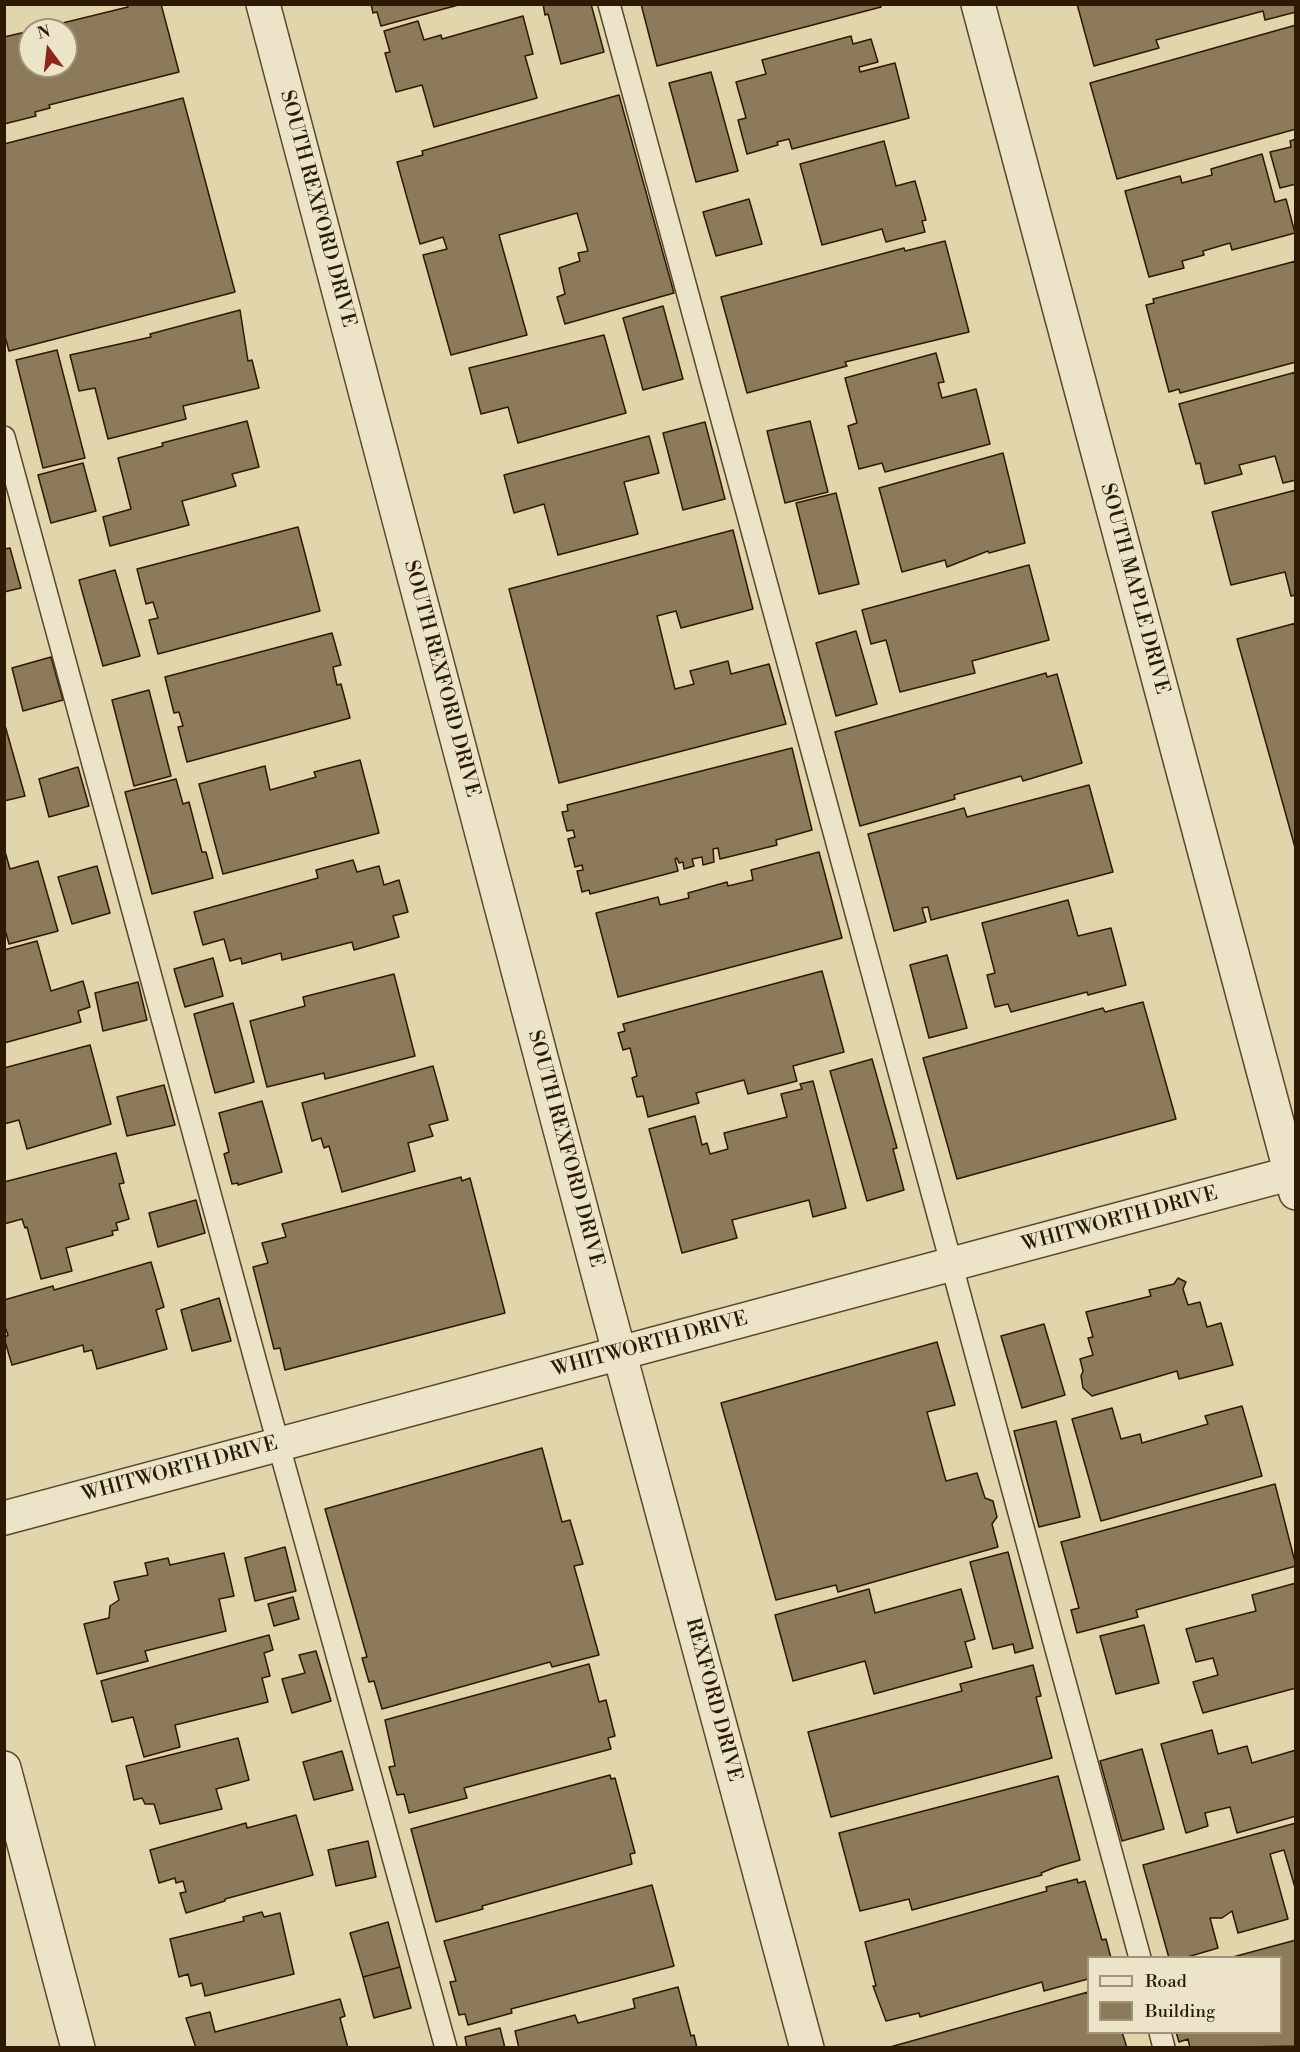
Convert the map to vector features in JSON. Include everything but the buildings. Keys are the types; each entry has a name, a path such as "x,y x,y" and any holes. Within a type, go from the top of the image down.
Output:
{"street":[{"name":"SOUTH REXFORD DRIVE","path":"263,4 620,1353"},
{"name":"SOUTH MAPLE DRIVE","path":"978,4 1294,1180"},
{"name":"WHITWORTH DRIVE","path":"4,1518 951,1265 1294,1180"},
{"name":"REXFORD DRIVE","path":"620,1353 807,2048"},
{"path":"4,1768 78,2048"}],"lane":[{"path":"609,4 1139,1956"},
{"path":"4,437 278,1443 447,2048"}]}
